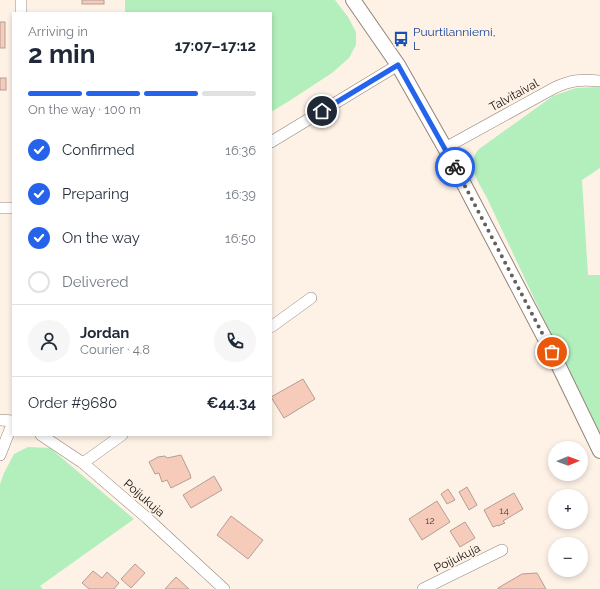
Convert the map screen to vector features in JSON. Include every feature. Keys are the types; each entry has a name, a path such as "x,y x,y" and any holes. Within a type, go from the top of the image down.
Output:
{"street":[{"path":"21,0 21,12"},
{"path":"353,0 398,65 445,148 552,352 600,451"},
{"path":"272,141 398,65"},
{"name":"Talvitaival","path":"445,148 567,82 578,80 600,81"},
{"path":"0,208 12,208"},
{"path":"272,326 311,298"},
{"path":"0,420 12,421"},
{"path":"0,455 12,424"},
{"name":"Poijukuja","path":"42,436 83,463 147,518 224,589"},
{"path":"83,463 121,436"},
{"name":"Poijukuja","path":"423,589 502,550"}],"green space":[{"path":"125,0 335,0 348,17 356,32 356,45 349,58 332,73 272,111 272,12 125,12"},
{"path":"600,87 600,168 582,180 588,275 600,275 600,439 487,198 476,178 473,162 479,149 553,96 576,88"},
{"path":"28,447 50,448 134,519 40,586 43,589 0,589 0,484 14,454"}],"building":[{"path":"82,0 104,0 104,4 82,4"},
{"path":"0,22 5,22 5,48 0,48"},
{"path":"0,78 6,78 6,90 0,90"},
{"path":"303,379 315,399 284,418 272,396"},
{"path":"181,455 191,478 171,488 167,480 162,482 159,473 155,474 149,462 158,457 165,456 167,458"},
{"path":"214,476 222,490 191,508 183,495"},
{"path":"467,487 477,505 469,510 459,492"},
{"path":"448,489 455,500 447,504 441,494"},
{"path":"514,493 523,509 503,521 505,523 493,527 484,510"},
{"path":"437,501 450,522 422,540 409,519"},
{"path":"231,516 263,540 248,559 217,535"},
{"path":"465,522 475,538 460,547 450,531"},
{"path":"135,564 145,573 131,588 121,579"},
{"path":"93,571 102,578 107,572 119,583 114,589 89,589 82,583"},
{"path":"537,573 546,589 498,589 522,574"},
{"path":"176,577 189,589 165,589"}],"way so far":[{"path":"455,167 552,352"}],"place":[{"name":"Puurtilanniemi, L","path":"401,39"}],"route":[{"path":"322,111 398,65 455,167"}]}
